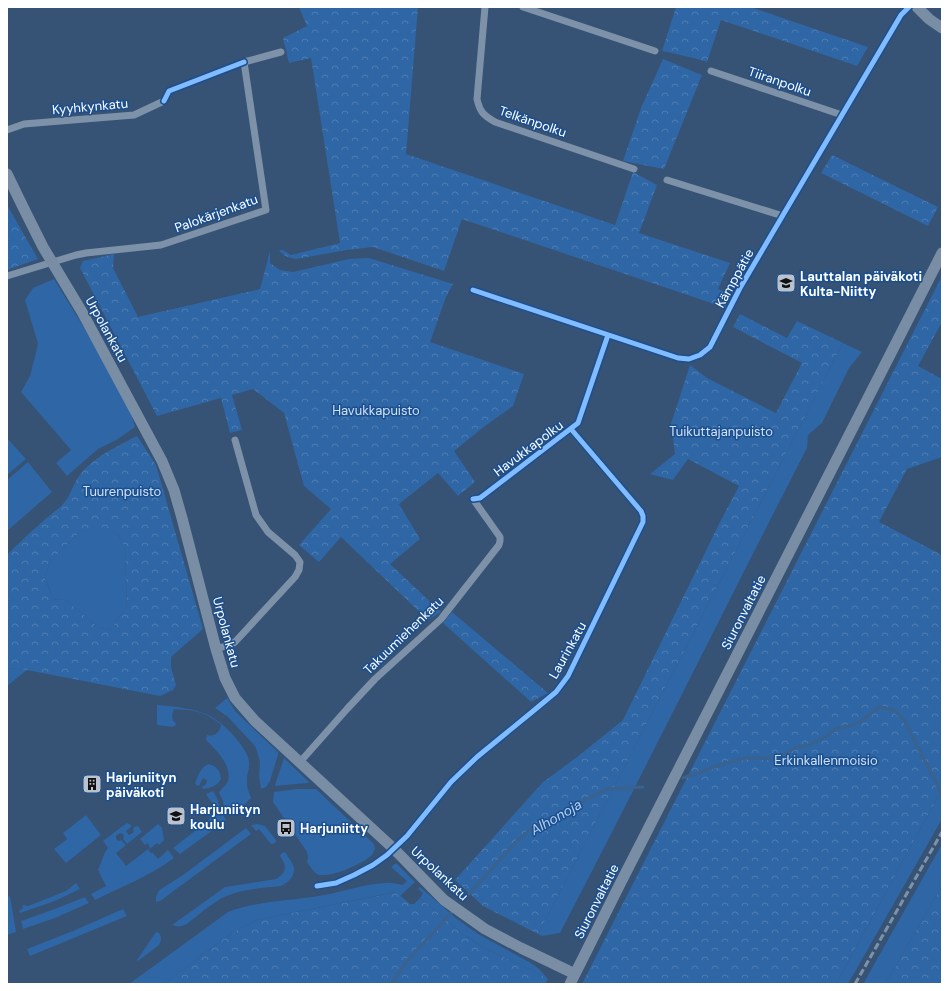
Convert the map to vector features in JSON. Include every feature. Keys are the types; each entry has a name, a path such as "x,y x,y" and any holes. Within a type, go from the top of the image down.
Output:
{"main road":[{"path":"917,7 929,19 942,28"},
{"name":"Urpolankatu","path":"7,174 53,263 82,312 162,461 174,490 216,649 225,678 235,698 255,721 394,849 444,900 485,929 521,948 572,979"},
{"name":"Siuronvaltatie","path":"572,979 942,253"}],"street":[{"name":"Telkänpolku","path":"485,7 477,99 479,108 486,116 495,122 634,169"},
{"path":"523,7 655,51"},
{"name":"Kämppätie","path":"473,290 678,358 690,359 700,355 710,347 740,288 901,15 909,7"},
{"name":"Palokärjenkatu","path":"53,263 86,253 161,245 266,210 244,62 281,52"},
{"name":"Tiiranpolku","path":"711,71 842,115"},
{"name":"Kyyhkynkatu","path":"7,130 24,124 134,115 164,101"},
{"path":"667,180 783,216"},
{"path":"7,276 53,263"},
{"name":"Laurinkatu","path":"317,886 336,882 354,875 373,865 387,855 407,836 451,782 477,757 556,692 568,676 643,522 641,511 572,429"},
{"path":"216,649 235,642 295,577 299,570 300,562 295,555 268,532 256,515 236,440"},
{"name":"Takuumiehenkatu","path":"300,762 375,679 441,619 499,545 500,537 473,499"}],"green space":[{"path":"299,7 418,7 406,154 615,225 633,172 657,185 639,233 730,263 718,289 725,292 726,308 462,219 444,271 373,247 296,259 284,255 279,250 283,250 291,255 340,243 311,58 289,63 283,38 307,26"},
{"path":"676,7 750,7 868,47 857,66 721,20 707,62 662,51"},
{"path":"663,59 702,75 664,169 623,161 641,108"},
{"path":"832,155 938,207 928,226 821,173"},
{"path":"7,205 38,259 7,270"},
{"name":"Havukkapuisto","path":"270,251 270,263 280,270 293,272 349,259 369,258 453,284 446,297 430,342 524,374 513,406 454,451 475,482 458,496 438,473 399,504 420,539 390,564 441,612 428,620 341,537 319,562 299,545 331,509 304,486 284,413 253,389 232,395 242,430 230,433 221,398 157,416 80,268 83,261 114,254 113,268 138,317 260,289"},
{"name":"Erkinkallenmoisio","path":"942,276 942,322 918,366 942,379 942,457 907,469 879,522 942,555 942,789 836,984 582,984"},
{"path":"54,279 86,331 130,410 135,427 118,439 98,449 67,476 56,463 71,450 21,392 30,376 38,344 25,300 33,288"},
{"name":"Tuikuttajanpuisto","path":"740,314 787,338 797,321 843,343 538,934 483,906 455,880 543,782 623,720 739,486 688,459 673,480 650,474 675,454 671,424 690,365 707,378 776,413 802,363 733,327"},
{"path":"843,343 862,352 849,368 822,423 808,435 807,448 560,933 542,936 538,934"},
{"name":"Tuurenpuisto","path":"137,436 156,465 203,629 171,657 171,667 176,685 173,690 160,696 27,670 7,668 7,555 64,503 79,476 91,463 105,453","holes":["101,527 118,534 125,550 127,606 110,630 99,628 66,600 53,599 45,578 49,563 80,532"]},
{"path":"7,438 26,459 7,475"},
{"path":"28,462 52,492 7,531 7,480"},
{"path":"101,526 118,534 125,550 127,606 110,630 99,628 66,600 53,599 45,577 49,563 80,532"},
{"path":"452,612 548,693 531,702 443,623"},
{"path":"7,668 27,670 7,686"},
{"path":"227,698 236,712 278,752 270,781 266,787 261,789 259,776 260,762 255,746 228,717 215,708"},
{"path":"157,705 186,708 207,714 227,728 245,751 249,761 247,780 251,798 242,807 231,815 224,808 223,801 219,793 228,781 228,769 222,758 206,740 207,735 216,733 221,725 210,717 199,712 174,709 172,715 173,721 176,725 173,727 157,725"},
{"path":"284,758 309,782 308,783 275,786"},
{"path":"209,764 218,769 221,779 214,786 203,789 202,787 206,784 207,780 203,778 199,786 195,783 202,769"},
{"path":"296,789 316,789 374,844 375,849 372,855 354,866 337,873 329,875 317,874 307,862 307,852 273,802 274,792"},
{"path":"942,789 942,819 848,984 836,984"},
{"path":"213,791 226,820 180,854 173,848 210,819 209,815 215,809 206,794"},
{"path":"86,815 101,835 66,863 54,849 67,839 63,833"},
{"path":"127,823 131,825 131,827 126,831 129,835 134,832 134,827 138,826 142,832 127,844 123,839 123,834 120,833 116,836 116,839 119,841 121,840 126,845 116,853 126,866 148,849 158,859 168,850 174,858 145,876 95,900 91,894 106,886 98,870 108,848 103,841"},
{"path":"158,824 162,828 164,840 159,845 157,843 150,849 148,843 145,845 140,839"},
{"path":"257,824 265,826 276,842 271,844 259,829 256,831 251,825"},
{"path":"246,828 251,834 160,901 156,902 156,897 161,889 183,875"},
{"path":"942,844 942,886 885,984 863,984"},
{"path":"284,852 292,862 294,871 290,879 284,885 259,888 229,895 204,910 187,924 183,926 172,925 225,887 276,879 285,869 284,863 280,856"},
{"path":"396,863 415,882 400,896 395,892 257,920 233,932 164,984 129,984 228,912 239,908 327,895 376,884 390,883 403,885 407,881 391,867"},
{"path":"76,883 80,889 55,901 20,913 19,911 23,908 22,905 28,906 66,891"},
{"path":"942,886 942,984 885,984"},
{"path":"420,887 457,919 478,934 531,963 548,979 484,948 464,935 420,898 423,893 418,889"},
{"path":"396,892 410,904 414,904 420,898 464,935 484,948 548,979 545,984 164,984 233,932 257,920"},
{"path":"10,896 16,932 7,935 7,897"},
{"path":"85,897 89,903 55,918 23,929 21,921"},
{"path":"123,909 127,916 30,956 27,949"},
{"path":"156,932 161,937 159,945 138,961 137,960"}],"waterway":[{"name":"Alhonoja","path":"683,778 745,758 776,759 797,747 809,745 827,736 837,728 850,726 863,720 879,707 894,710 904,720 942,794"},
{"name":"Alhonoja","path":"467,896 515,843 536,825 607,789 643,787"},
{"name":"Alhonoja","path":"391,984 408,960 452,912"}],"railway":[{"path":"855,984 942,832"}],"cycle path":[{"path":"473,290 678,358 689,359 700,355 710,347 740,288 901,15 909,7"},
{"path":"164,101 169,91 244,62"},
{"name":"Havukkapolku","path":"473,499 480,498 578,423 608,335"},
{"name":"Havukkapolku","path":"317,886 336,883 373,865 387,855 407,836 451,782 477,757 556,692 568,676 643,522 641,511 571,429"}],"place":[{"name":"Lauttalan päiväkoti Kulta-Niitty","path":"786,283"},
{"name":"Harjuniityn päiväkoti","path":"92,784"},
{"name":"Harjuniityn koulu","path":"176,816"},
{"name":"Harjuniitty","path":"286,828"}]}
